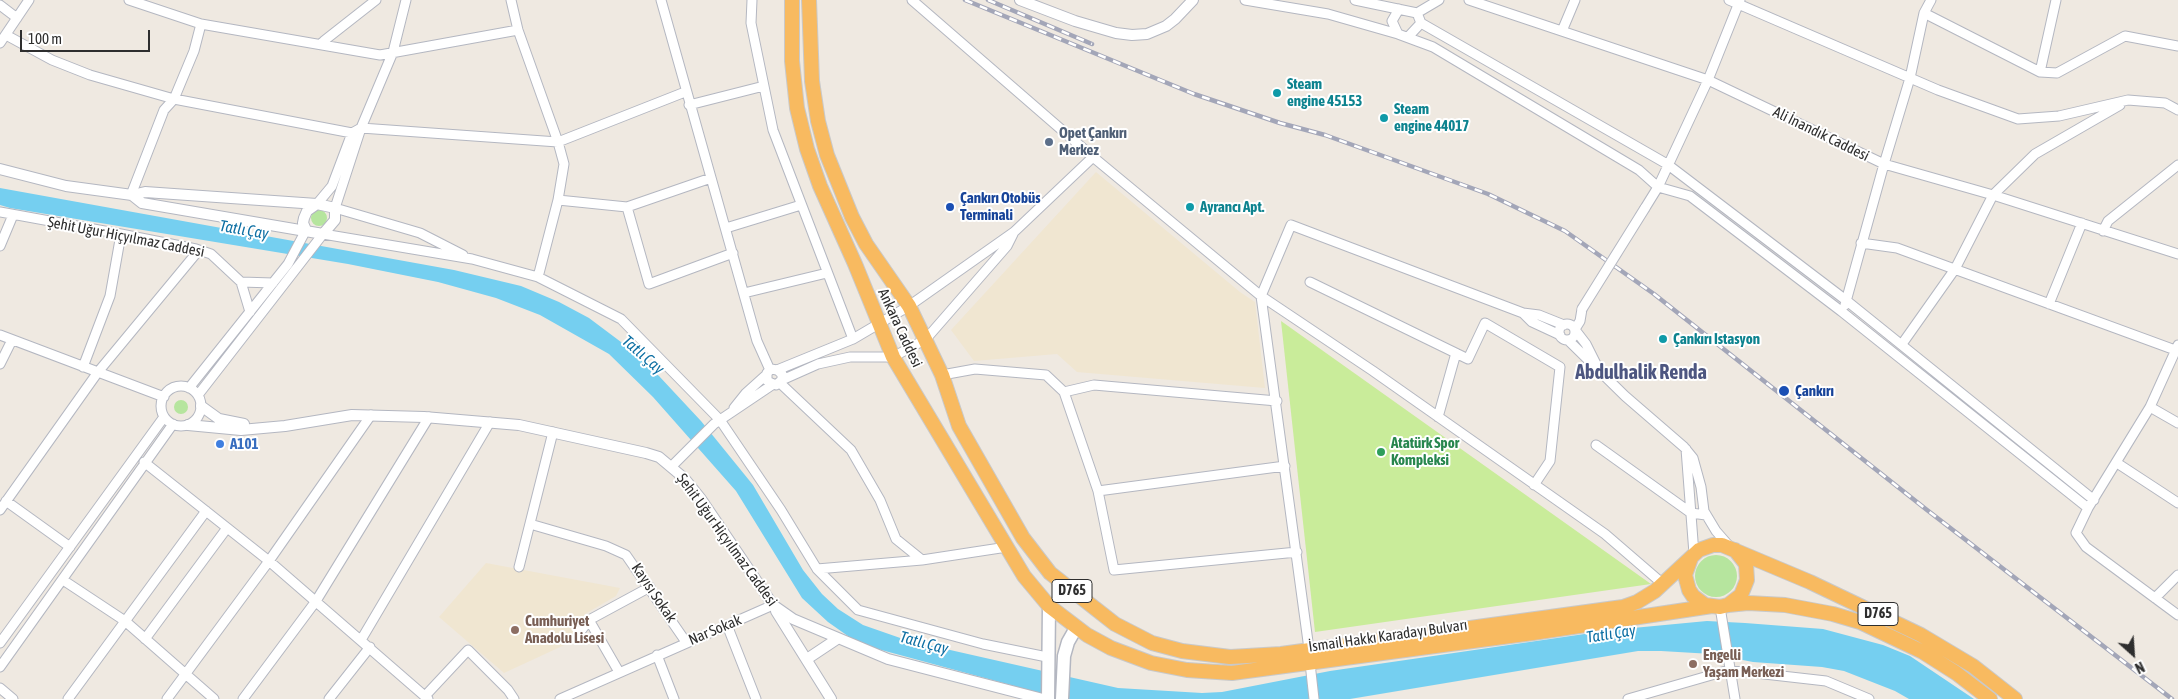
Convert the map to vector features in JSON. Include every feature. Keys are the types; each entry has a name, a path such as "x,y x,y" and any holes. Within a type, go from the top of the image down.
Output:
{"highway":[{"name":"Ankara Caddesi","path":"792,0 792,61 802,132 820,186 855,264 892,357 1024,576 1049,606 1076,628"},
{"name":"D765","path":"809,0 812,81 818,121 840,190 866,244 909,306 942,375 959,426 1023,538 1050,573 1104,616 1152,643 1182,651 1250,657 1623,607 1642,600 1663,584 1694,554"},
{"path":"1706,546 1730,547 1742,557 1746,564 1747,580 1741,595 1720,609 1705,605 1693,596 1686,583 1686,568 1694,554 1706,546"},
{"name":"D765","path":"1730,547 1810,582 1921,635 1972,666 2015,699"},
{"name":"İsmail Hakkı Karadayı Bulvarı","path":"1076,628 1100,643 1135,658 1187,670 1232,673 1310,667 1720,609 1785,605 1825,612 1860,622 1924,652 1950,668 1990,699"}],"main road":[{"path":"1046,699 1049,606"},
{"path":"1062,699 1066,649 1076,628"}],"street":[{"path":"0,43 29,0"},
{"path":"129,0 200,24 380,54 518,30"},
{"path":"321,44 376,0"},
{"path":"198,395 333,224 335,208 361,128 393,52 406,0"},
{"path":"511,0 518,30 564,164 558,200 538,277"},
{"path":"661,0 685,92 712,178 757,341 771,372 767,381 778,383 852,450 880,500 896,539 922,560"},
{"path":"752,0 751,24 773,130 853,339"},
{"path":"912,0 1093,157 1261,296 1605,534 1663,584"},
{"path":"1020,0 1075,21 1116,33 1132,35 1147,34 1166,26 1193,0"},
{"path":"1245,0 1328,14 1408,37 1434,47 1638,170 1658,187 1690,196 1841,311 2088,508"},
{"path":"1357,0 1417,13 1439,0"},
{"name":"Ali İnandık Caddesi","path":"1469,0 1708,80 1884,164 1993,195 2178,254"},
{"path":"1562,31 1575,0"},
{"path":"1729,0 1739,2 1910,78 2018,119 2059,116 2128,100 2165,103 2178,110"},
{"path":"1841,311 1847,301 1884,164 1910,78 1927,1"},
{"path":"2040,72 2053,1"},
{"path":"1564,338 1573,338 1580,321 1581,311 1658,187 1667,164 1708,80 1739,2"},
{"path":"0,5 17,18"},
{"path":"1398,34 1392,20 1399,9"},
{"path":"1417,13 1421,23 1667,164 1902,344 2094,500"},
{"path":"1924,13 2040,72 2057,73 2124,36 2178,46"},
{"path":"1408,37 1421,23"},
{"path":"132,195 164,110 174,99 194,51 200,24"},
{"path":"6,35 52,60 90,75 174,99 352,133 361,128 558,142 685,92"},
{"path":"689,105 764,86"},
{"path":"1902,344 1954,269 1993,195 2035,154 2128,100"},
{"path":"189,388 292,258 305,233 303,223 307,211 317,204 332,186 352,133"},
{"path":"729,414 746,394 771,372 853,339 909,306 1014,232 1093,157"},
{"path":"2103,231 2108,221 2178,165"},
{"path":"0,170 66,186 132,195 145,192 317,204 420,233 472,259"},
{"path":"558,200 627,207 712,178"},
{"path":"132,195 142,203 321,237 472,259 538,277 620,319 717,422 781,510 817,570 858,610 1048,661"},
{"path":"726,228 801,205"},
{"path":"627,207 650,284 733,253"},
{"name":"Şehit Uğur Hiçyılmaz Caddesi","path":"0,212 199,250 211,254 241,282"},
{"path":"0,246 13,215"},
{"path":"2050,304 2082,223"},
{"path":"1309,648 1277,400 1261,296 1291,225 1523,313 1539,315 1572,325 1586,344 1600,370"},
{"path":"672,466 717,422 778,383 818,364 850,356 892,357 926,339 1007,246 1014,232"},
{"path":"83,367 110,296 121,234"},
{"path":"1862,243 1897,248 2178,349 2150,407 2088,508 2076,533 2086,547 2178,615"},
{"path":"0,510 98,372 199,250"},
{"path":"744,293 827,273"},
{"path":"250,312 241,282 273,283"},
{"path":"1310,282 1468,359 1485,323 1560,367 1550,461 1534,485"},
{"path":"1564,338 1560,328 1572,316 1581,311"},
{"path":"1523,313 1532,322 1564,338 1694,458 1706,514 1716,531 1730,547"},
{"path":"0,335 164,397"},
{"path":"0,364 12,340"},
{"path":"1438,417 1456,354"},
{"path":"942,375 975,369 1046,376 1064,392 1098,492 1114,570 1297,552"},
{"path":"771,372 782,374 778,383"},
{"path":"1064,392 1094,385 1277,400"},
{"path":"188,425 198,418 201,406 198,395 189,388 174,388 164,397 162,403 164,416 172,424 241,430 285,426"},
{"path":"201,406 219,419 237,424 285,426"},
{"path":"2150,407 2178,423"},
{"name":"Şehit Uğur Hiçyılmaz Caddesi","path":"285,426 352,415 428,417 490,422 553,432 659,457 672,466 701,499 772,604 793,619 888,659 1046,699"},
{"path":"167,699 270,561 371,415"},
{"path":"0,643 164,416"},
{"path":"243,699 316,601 428,417"},
{"path":"362,640 490,422"},
{"path":"0,666 63,580 172,424"},
{"path":"519,567 553,432"},
{"path":"1596,445 1691,513 1706,514"},
{"path":"1686,449 1694,554"},
{"path":"144,462 270,561 426,698 468,650 508,690 514,699"},
{"path":"2117,463 2178,503"},
{"path":"1098,492 1285,466"},
{"path":"6,501 70,546"},
{"path":"68,699 206,510"},
{"name":"Kayısı Sokak","path":"530,524 620,551 631,560 686,642"},
{"path":"145,639 227,528"},
{"path":"817,570 922,560 1007,547"},
{"path":"2155,598 2178,575"},
{"path":"63,580 125,621 214,699"},
{"path":"580,632 589,620 650,587"},
{"path":"772,604 831,699"},
{"name":"Nar Sokak","path":"560,699 575,696 619,672 772,604"},
{"path":"1720,609 1735,699"},
{"path":"589,620 619,672"},
{"path":"727,625 756,699"},
{"path":"807,659 837,638"},
{"path":"329,699 370,647"},
{"path":"657,655 674,699"},
{"path":"1310,667 1314,699"},
{"path":"1628,699 1729,670 1826,681 1869,699"},
{"path":"0,688 14,699"}],"shaded area":[{"path":"1096,172 1240,292 1255,302 1265,388 1077,372 1057,354 974,361 951,330"},
{"name":"Cumhuriyet Anadolu Lisesi","path":"486,563 620,588 616,596 585,614 571,642 504,673 439,617"}],"green space":[{"path":"316,210 322,210 327,215 325,224 316,226 311,221 311,215"},
{"name":"Atatürk Spor Kompleksi","path":"1281,321 1651,584 1315,632"},
{"path":"181,400 186,402 188,407 186,412 181,414 176,412 174,407 176,402"},
{"path":"1716,555 1731,561 1737,576 1731,591 1716,597 1701,591 1695,576 1701,561"}],"water":[{"name":"Tatlı Çay","path":"0,188 454,270 521,286 559,302 589,318 621,342 659,376 701,421 753,485 803,570 822,594 838,609 863,625 906,640 1118,688 1202,693 1222,692 1330,671 1612,630 1707,621 1745,623 1823,629 1883,645 1910,656 1974,699 1909,699 1895,691 1844,671 1822,667 1753,662 1712,654 1661,651 1638,651 1350,699 1067,699 1040,693 874,648 855,641 828,622 802,598 736,491 653,397 609,354 540,315 496,298 438,282 348,264 10,208 0,205"}],"railway":[{"path":"965,0 1194,94 1280,123 1325,135 1488,194 1565,231 1654,294 1927,510 2172,699"},
{"path":"988,0 1092,44"}],"place":[{"name":"Steam engine 45153","path":"1277,93"},
{"name":"Steam engine 44017","path":"1384,118"},
{"name":"Opet Çankırı Merkez","path":"1049,142"},
{"name":"Çankırı Otobüs Terminali","path":"950,207"},
{"name":"Ayrancı Apt.","path":"1190,207"},
{"name":"Çankırı Istasyon","path":"1663,339"},
{"name":"Çankırı","path":"1784,391"},
{"name":"A101","path":"220,444"},
{"name":"Atatürk Spor Kompleksi","path":"1381,452"},
{"name":"Cumhuriyet Anadolu Lisesi","path":"515,630"},
{"name":"Engelli Yaşam Merkezi","path":"1693,664"}],"district":[{"name":"Abdulhalik Renda","path":"1641,373"}]}
